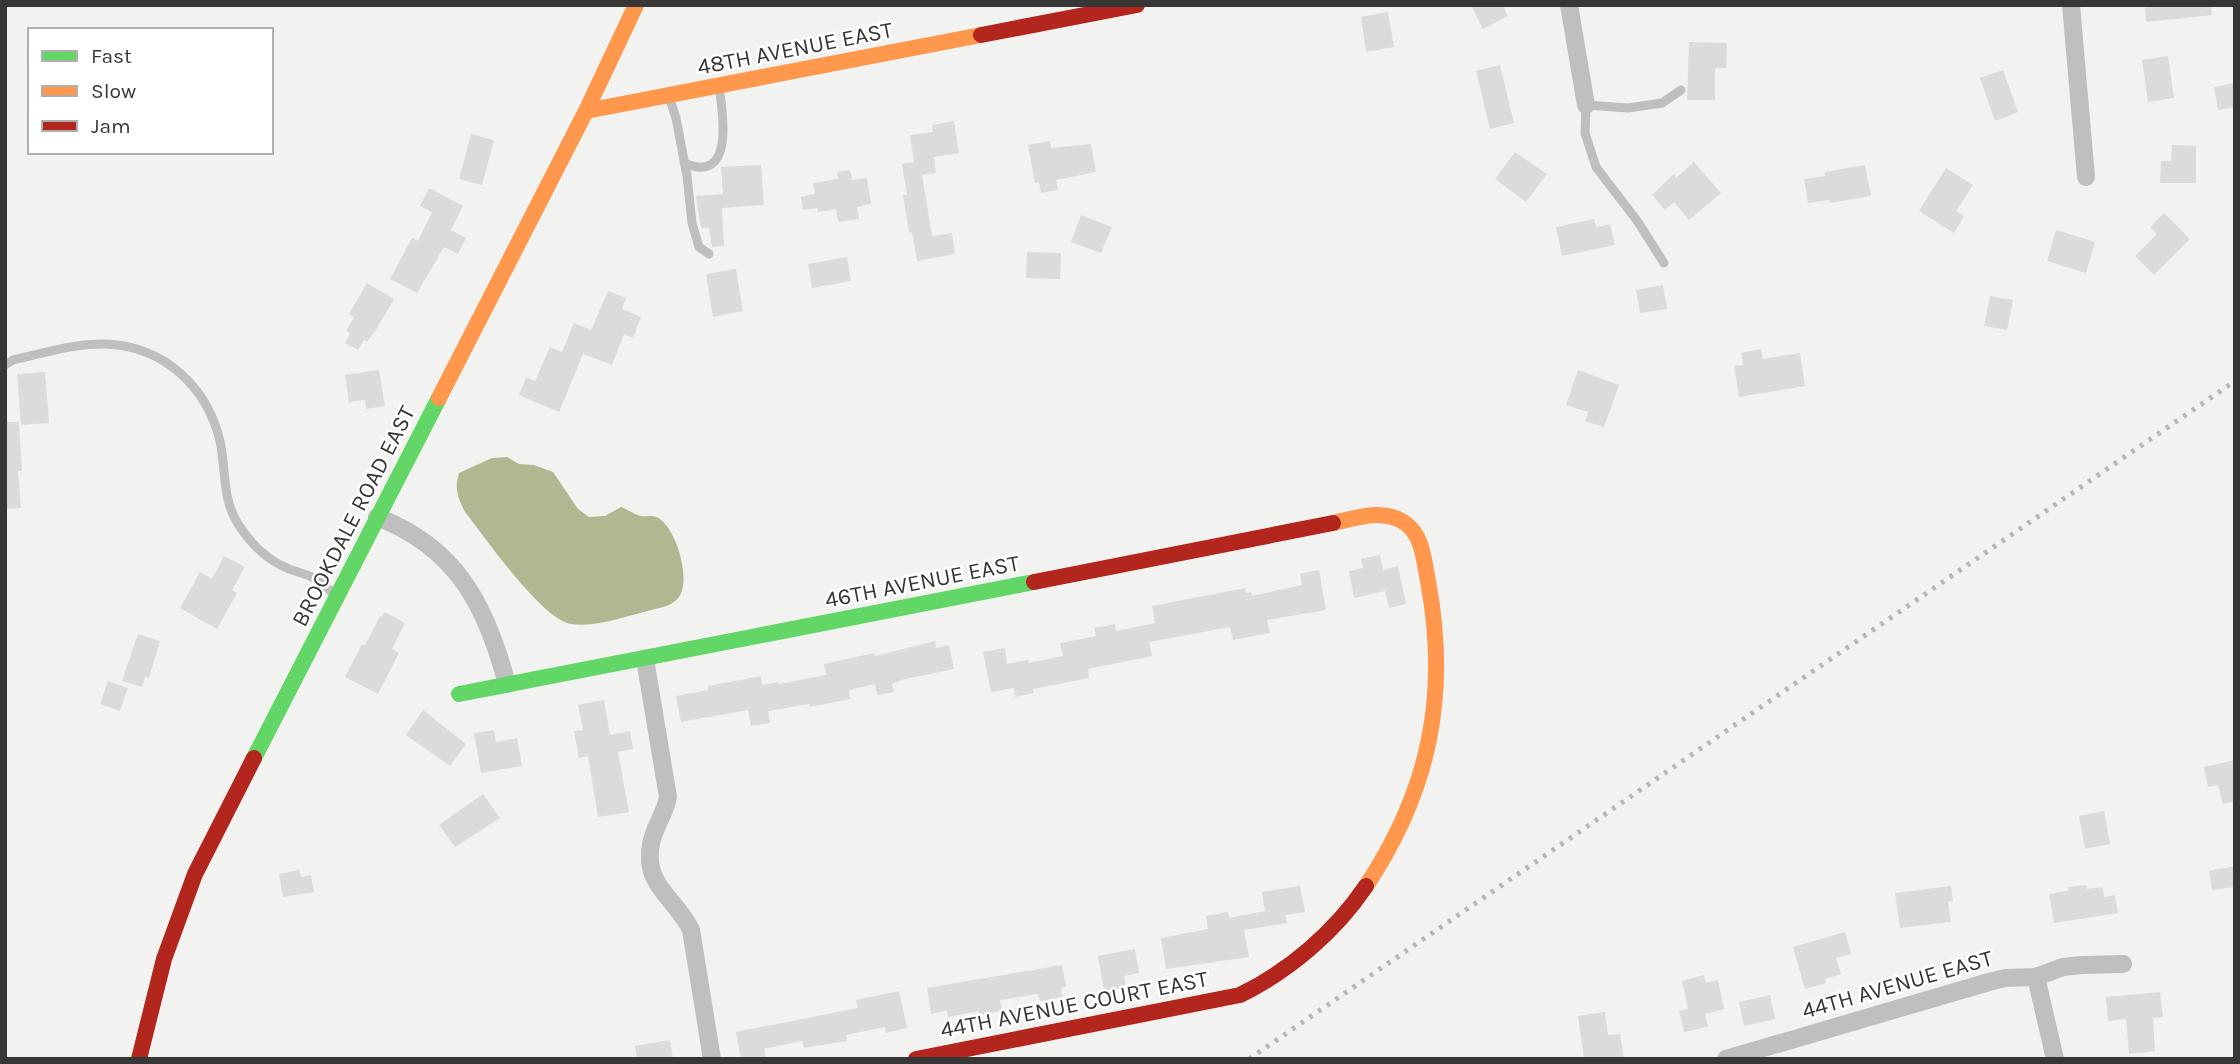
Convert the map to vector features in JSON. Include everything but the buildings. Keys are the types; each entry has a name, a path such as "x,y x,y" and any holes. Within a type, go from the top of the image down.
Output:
{"street":[{"name":"BROOKDALE ROAD EAST","path":"139,1059 164,959 195,874 586,111 636,5"},
{"name":"48TH AVENUE EAST","path":"586,111 1137,5"},
{"path":"1569,5 1586,105"},
{"path":"2071,5 2086,177"},
{"name":"46TH AVENUE EAST","path":"459,694 1378,514 1394,518"},
{"path":"377,517 416,534 449,562 479,605 498,648 507,684"},
{"name":"44TH AVENUE COURT EAST","path":"916,1059 1240,995 1265,984 1288,967 1344,915 1390,851 1410,811 1421,781 1435,722 1438,692 1437,646 1432,600 1417,534 1409,524 1394,518"},
{"path":"645,659 668,797 651,846 652,867 656,883 681,913 691,930 712,1059"},
{"name":"44TH AVENUE EAST","path":"1726,1059 2005,978 2036,977 2063,967 2123,964"},
{"path":"2036,977 2055,1059"}],"lane":[{"path":"684,163 694,168 704,167 714,163 720,153 725,132 719,86"},
{"path":"1664,263 1639,222 1596,167 1585,133 1586,105 1628,108 1651,105 1662,103 1681,90"},
{"path":"668,95 676,118 692,223 699,247 709,254"},
{"path":"5,365 13,360 76,346 108,344 137,348 166,362 186,377 206,402 220,440 226,496 236,521 252,544 267,558 316,579 337,596"}],"shaded area":[{"path":"507,457 519,464 534,465 553,472 578,509 589,517 605,516 621,507 661,520 677,545 683,568 684,579 679,597 665,606 613,620 581,625 559,619 545,608 515,576 460,502 457,483 459,473 492,458"}],"railway":[{"path":"1249,1059 2235,381"}],"traffic: fast":[{"path":"254,758 439,398"},
{"path":"459,694 1034,582"}],"traffic: slow":[{"path":"439,398 586,111 636,5"},
{"path":"586,111 981,35"},
{"path":"1333,523 1379,515 1397,518 1411,528 1422,549 1434,623 1436,663 1429,740 1406,814 1366,886"}],"traffic: jam":[{"path":"981,35 1137,5"},
{"path":"1034,582 1333,523"},
{"path":"139,1059 164,959 195,874 254,758"},
{"path":"916,1059 1240,995 1276,974 1310,949 1340,919 1366,886"}]}
